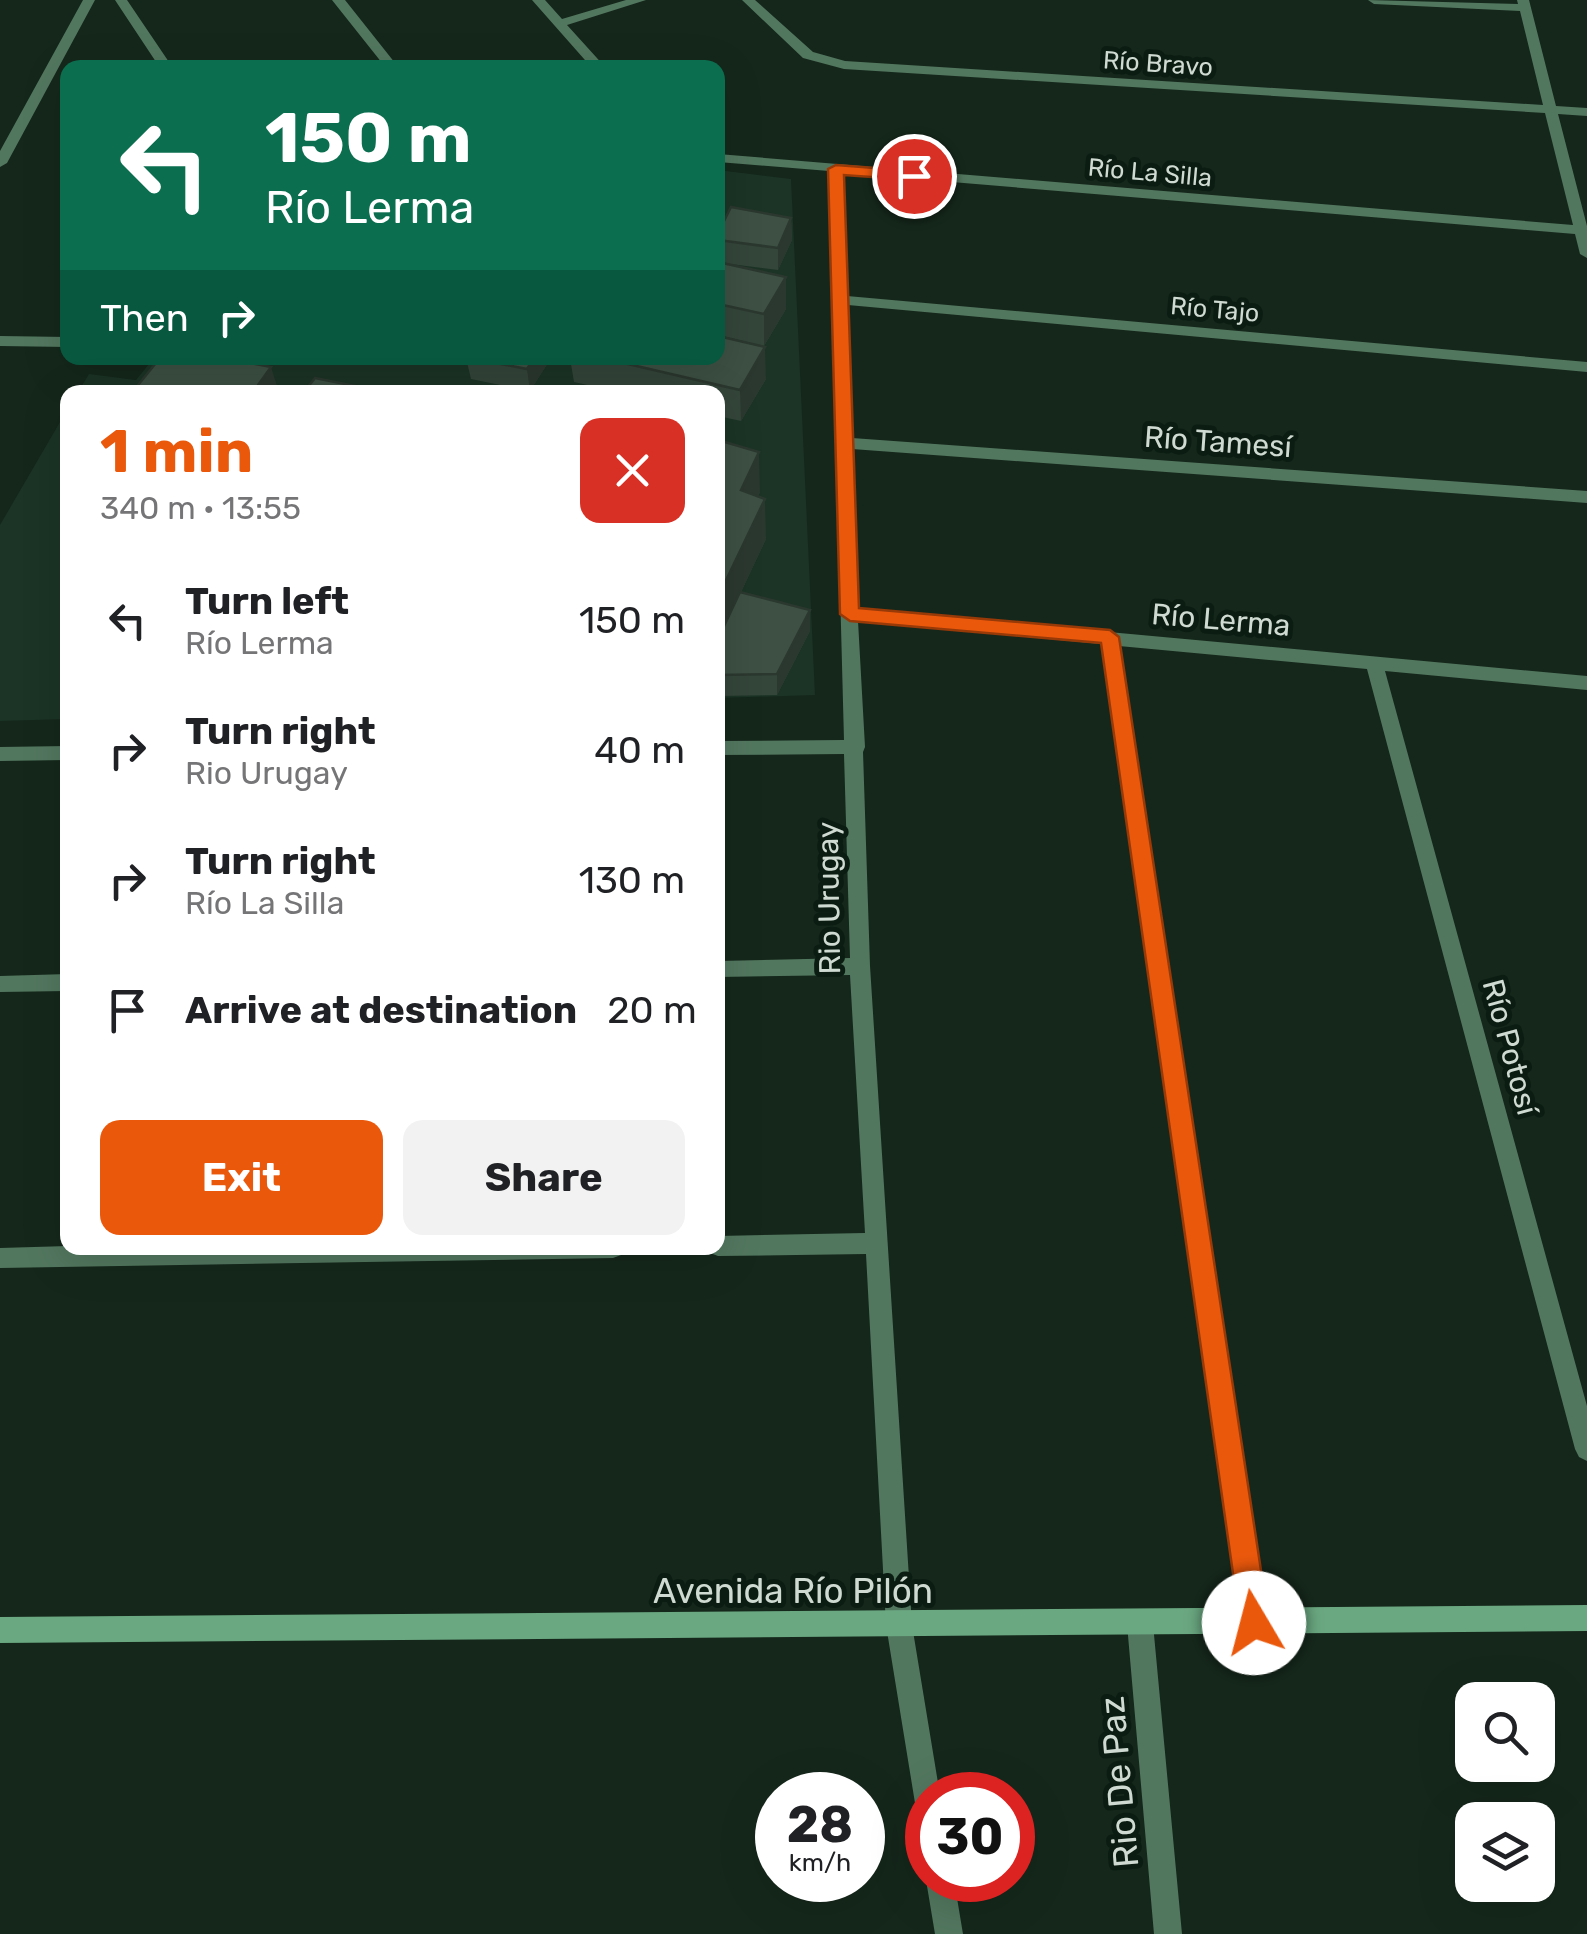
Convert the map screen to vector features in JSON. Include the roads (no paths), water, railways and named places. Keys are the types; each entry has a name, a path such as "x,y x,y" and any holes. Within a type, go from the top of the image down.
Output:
{"main road":[{"name":"Avenida Río Pilón","path":"0,1630 1587,1618"}],"street":[{"path":"0,163 90,0"},
{"path":"121,0 162,60"},
{"path":"338,0 387,60"},
{"path":"538,0 593,60"},
{"path":"560,23 640,0"},
{"name":"Río Bravo","path":"748,0 808,56 844,65 1587,112"},
{"path":"1374,0 1524,4 1587,254"},
{"name":"Río La Silla","path":"725,159 1580,230"},
{"name":"Rio Urugay","path":"836,169 860,966 899,1625 923,1772"},
{"name":"Río Tajo","path":"838,300 1587,367"},
{"path":"0,341 60,342"},
{"name":"Río Tamesí","path":"846,443 1587,496"},
{"name":"Río Lerma","path":"850,614 1587,683"},
{"path":"1110,637 1254,1623"},
{"name":"Río Potosí","path":"1374,662 1587,1449"},
{"path":"725,748 856,747"},
{"path":"0,754 60,753"},
{"path":"725,969 860,966"},
{"path":"0,984 60,982"},
{"path":"725,1246 876,1243"},
{"path":"0,1258 184,1255"},
{"name":"Rio De Paz","path":"1140,1624 1168,1934"},
{"path":"944,1902 949,1934"}]}
